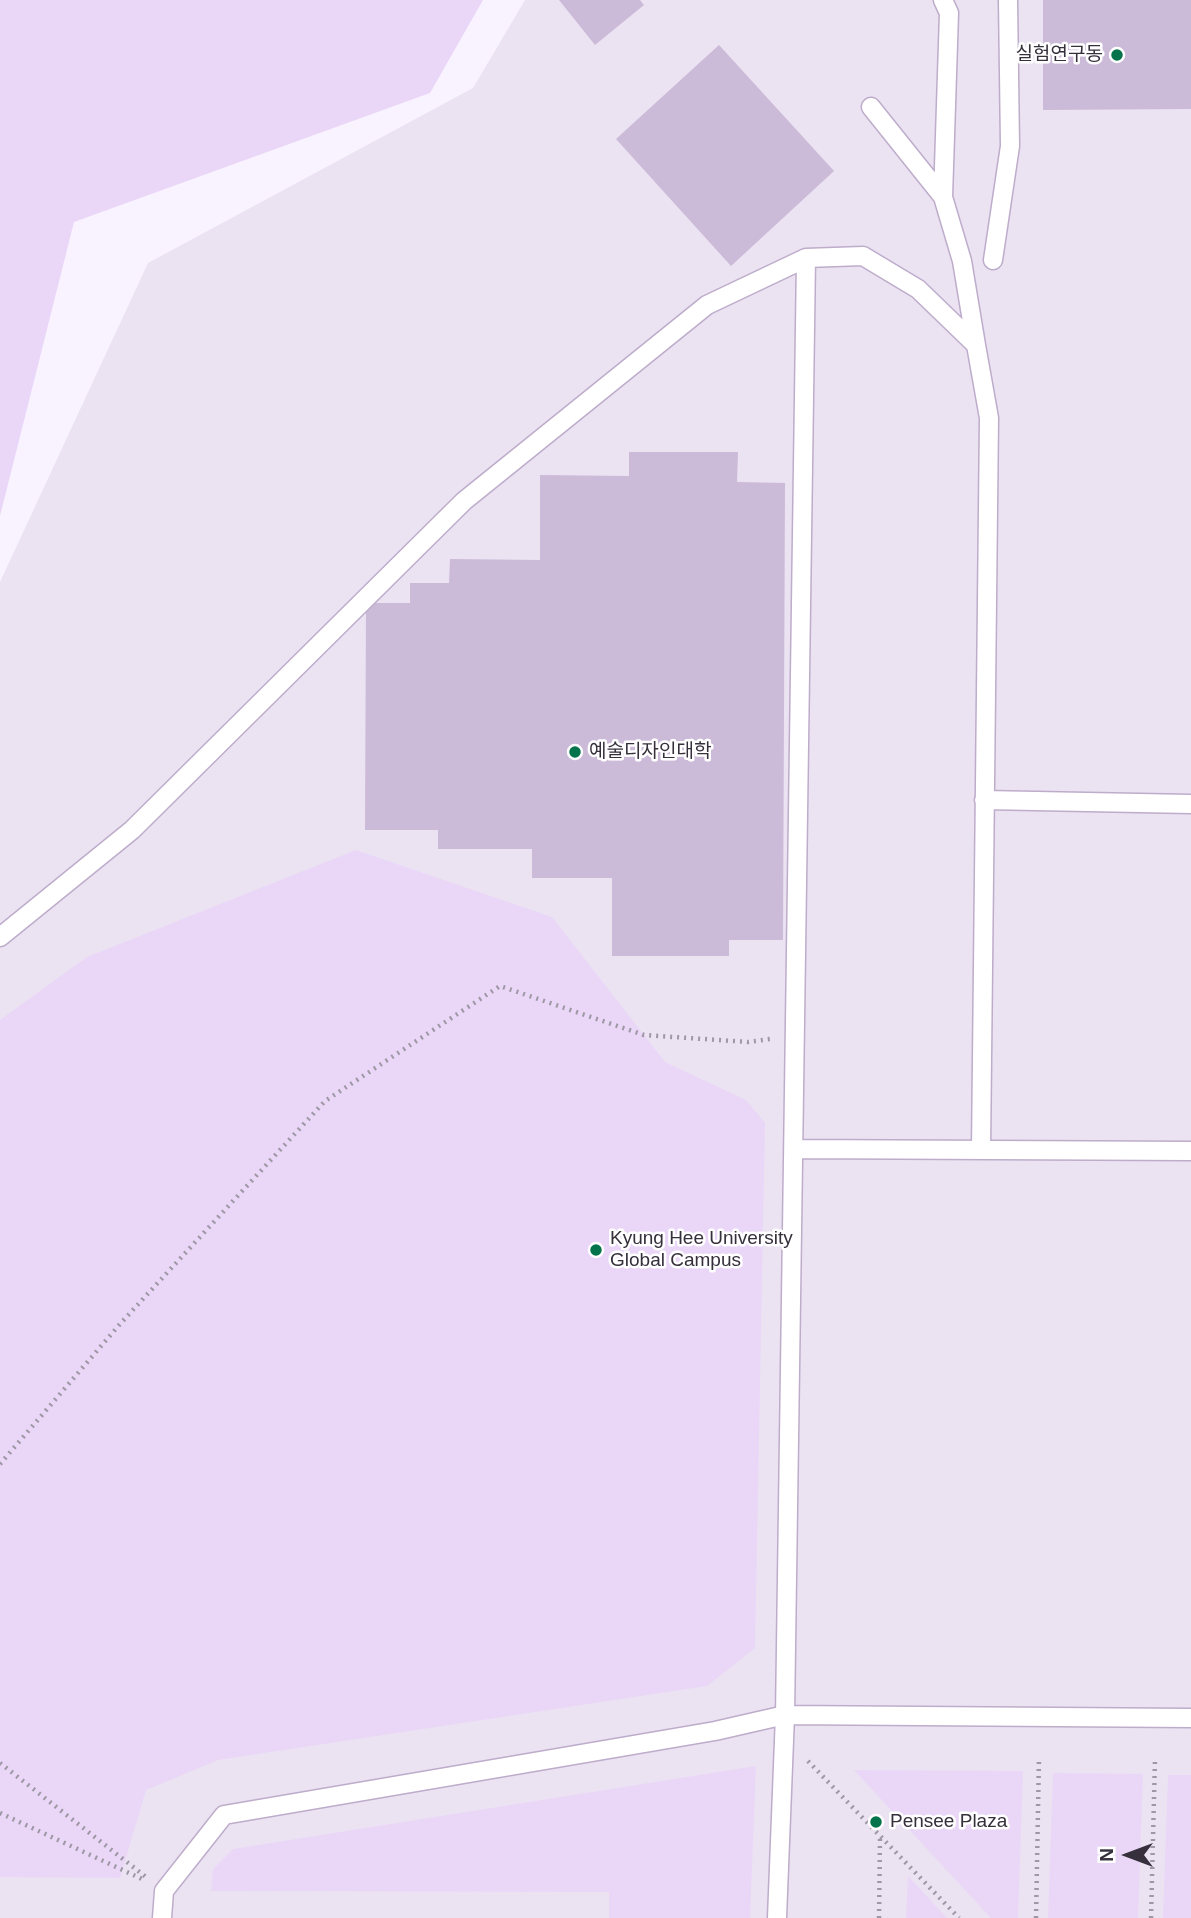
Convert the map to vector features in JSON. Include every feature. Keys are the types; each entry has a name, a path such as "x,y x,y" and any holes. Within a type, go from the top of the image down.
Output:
{"lane":[{"path":"943,0 949,13 943,197 962,261 989,418 981,1150"},
{"path":"993,260 1010,146 1008,0"},
{"path":"870,107 943,197"},
{"path":"0,937 132,830 464,501 706,305 806,258 863,256 918,289 976,345"},
{"path":"777,1918 785,1715 806,258"},
{"path":"984,800 1191,804"},
{"path":"794,1149 1191,1151"},
{"path":"162,1918 164,1891 224,1815 715,1731 785,1715 1191,1718"}],"path":[{"path":"0,1464 120,1324 326,1101 500,986 644,1035 747,1042 796,1036"},
{"path":"802,1755 959,1918"},
{"path":"1036,1918 1039,1757"},
{"path":"1151,1918 1155,1759"},
{"path":"0,1763 164,1891"},
{"path":"0,1813 47,1832 164,1891"},
{"path":"879,1918 880,1837"}],"shaded area":[{"path":"0,0 483,0 430,93 74,222 0,516"},
{"name":"Kyung Hee University Global Campus","path":"525,0 1191,0 1191,1918 0,1918 0,582 148,263 473,88"},
{"path":"356,850 552,917 665,1062 746,1100 765,1123 755,1648 707,1686 218,1760 146,1790 120,1878 0,1877 0,1020 87,957"},
{"path":"756,1766 750,1918 609,1918 609,1892 211,1891 213,1869 233,1849"},
{"path":"854,1770 1023,1771 1018,1918 991,1918"},
{"path":"1053,1773 1143,1774 1138,1918 1048,1918"},
{"path":"1168,1775 1191,1775 1191,1918 1163,1918"},
{"path":"908,1876 947,1918 906,1918"}],"building":[{"path":"559,0 640,0 644,5 595,45"},
{"name":"실험연구동","path":"1043,0 1191,0 1191,109 1043,110"},
{"path":"719,45 834,171 731,266 616,139"},
{"name":"예술디자인대학","path":"629,452 738,452 737,482 785,483 783,940 729,940 729,956 612,956 612,878 532,878 532,849 438,849 438,830 365,830 366,603 410,603 410,583 449,583 450,559 540,560 540,475 629,476"}],"place":[{"name":"실험연구동","path":"1117,55"},
{"name":"예술디자인대학","path":"575,752"},
{"name":"Kyung Hee University Global Campus","path":"596,1250"},
{"name":"Pensee Plaza","path":"876,1822"}]}
